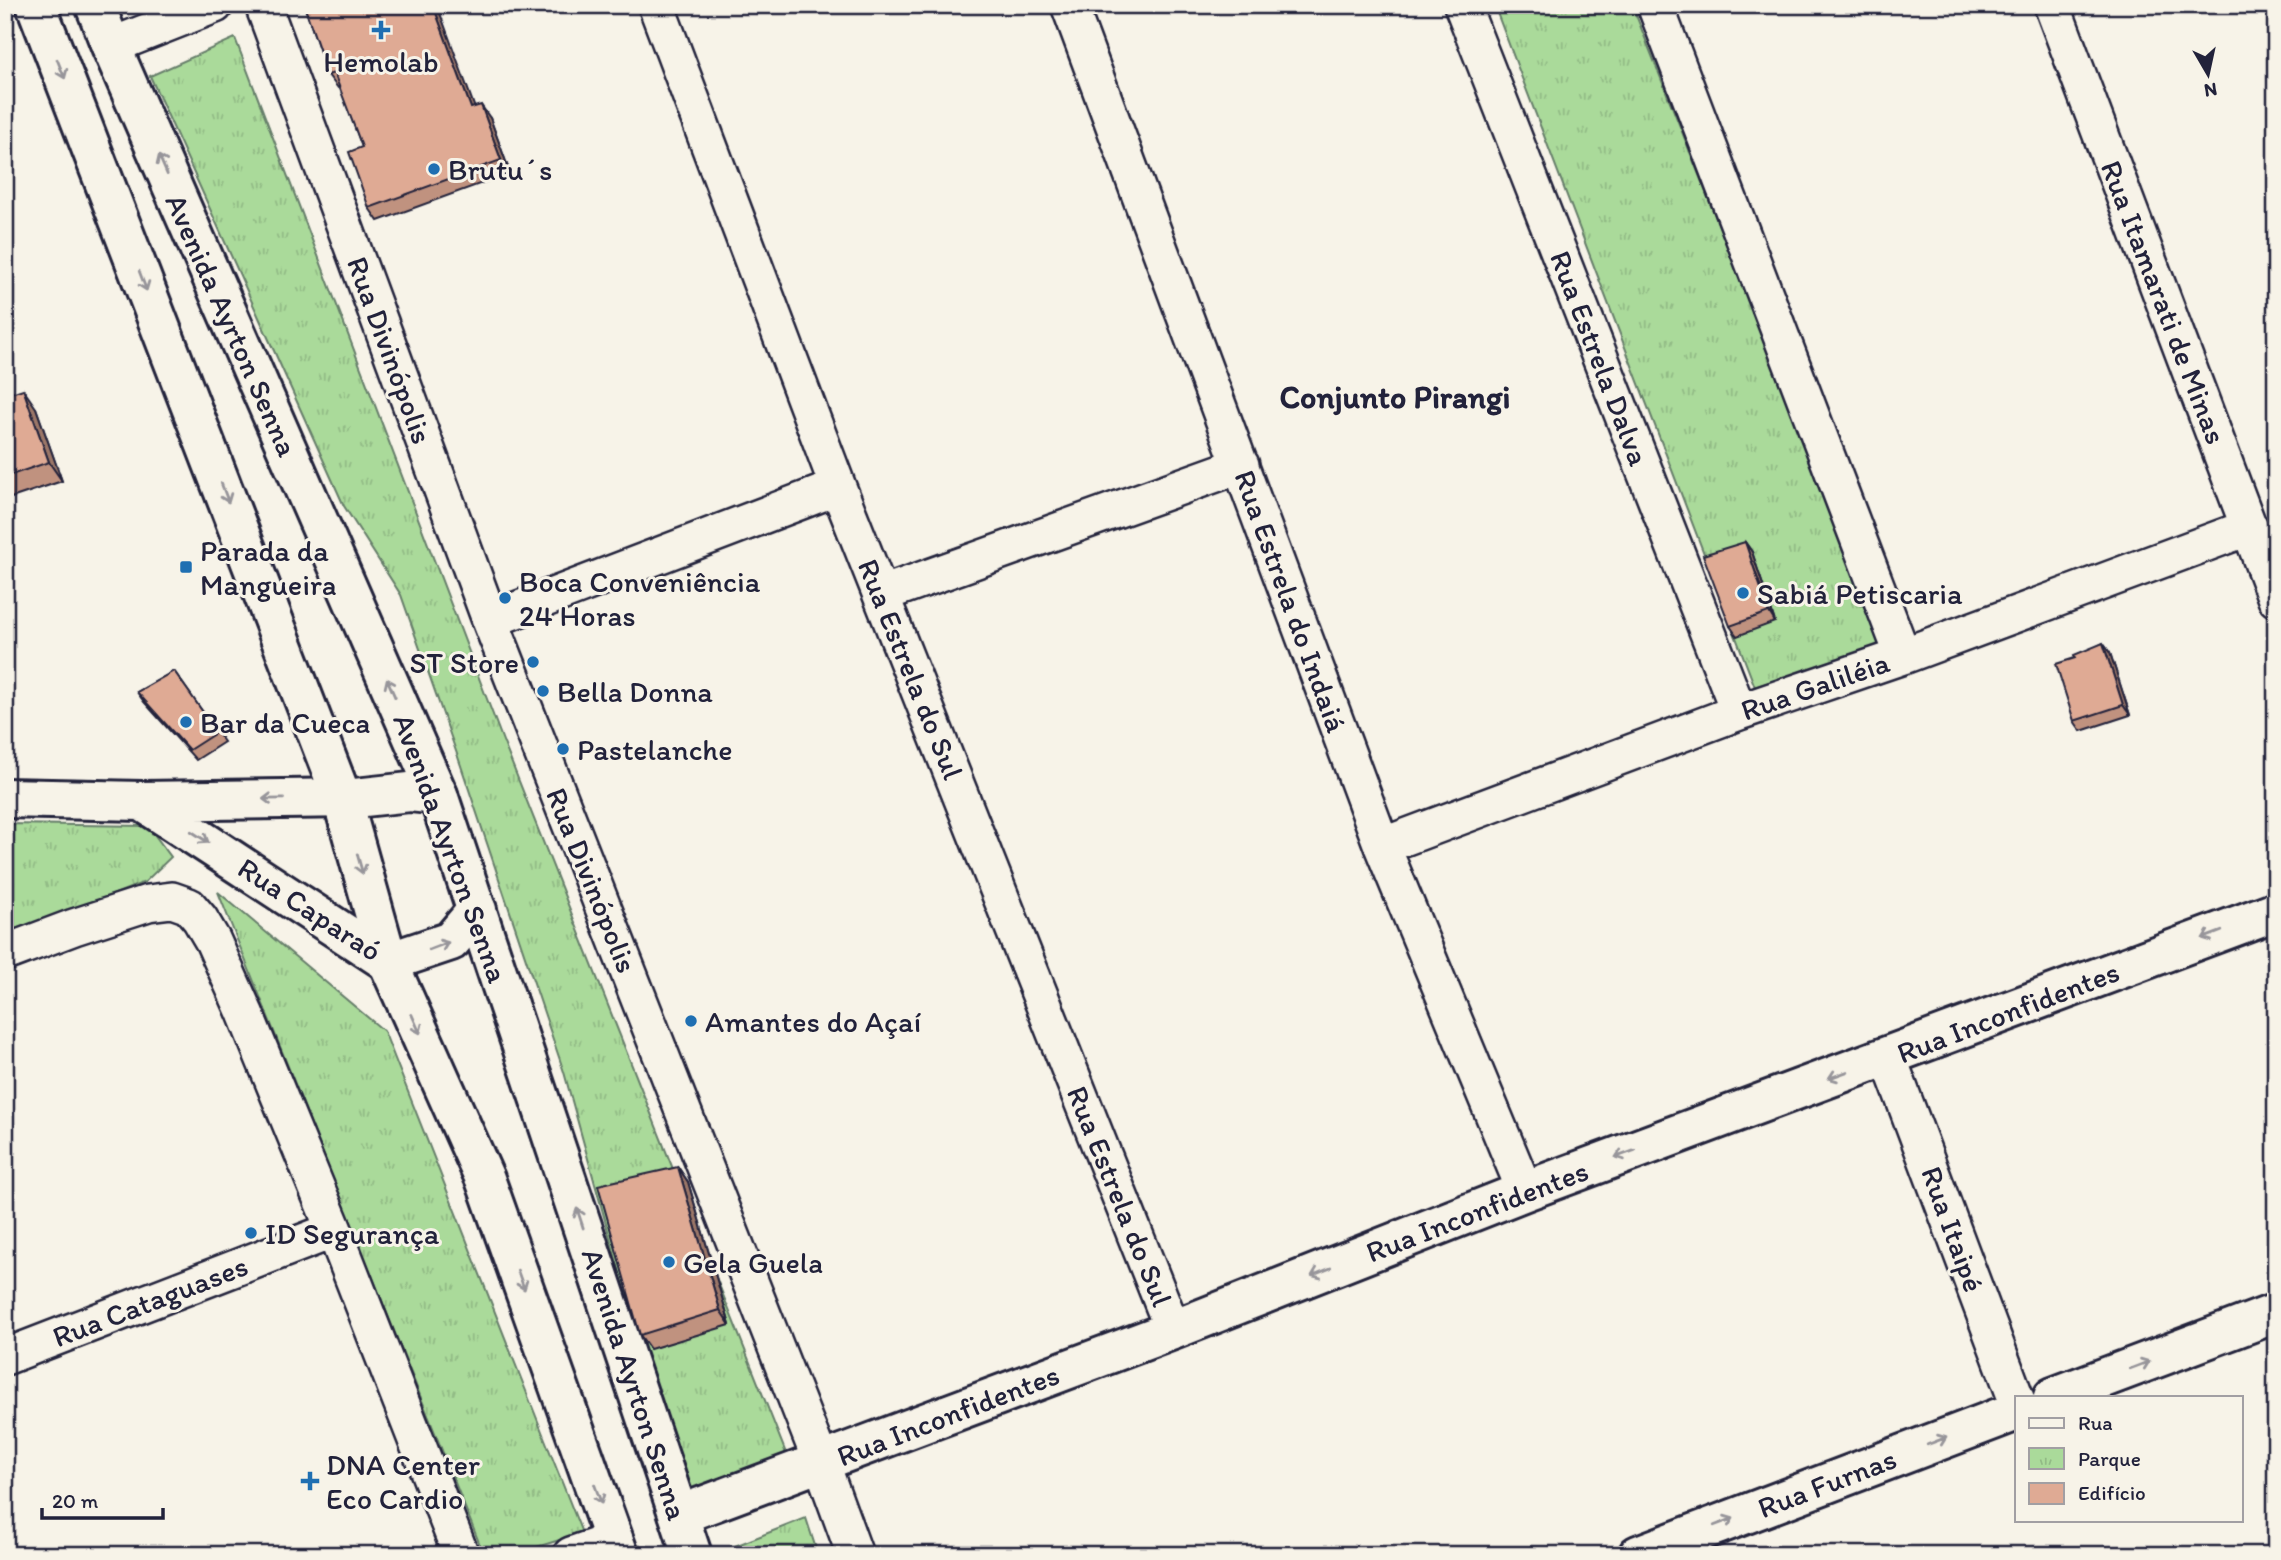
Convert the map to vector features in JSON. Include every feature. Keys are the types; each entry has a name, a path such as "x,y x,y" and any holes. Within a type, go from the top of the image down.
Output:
{"main road":[{"name":"Avenida Ayrton Senna","path":"36,5 342,798 388,962 485,1180 617,1548"},
{"name":"Avenida Ayrton Senna","path":"95,5 438,795 692,1555"},
{"path":"5,798 142,801 342,798 410,792 438,795"},
{"name":"Rua Caparaó","path":"142,801 388,962 451,941 477,910"},
{"name":"Rua Inconfidentes","path":"679,1515 1173,1330 1525,1191 2276,911"},
{"path":"2056,1396 2276,1314"},
{"name":"Rua Furnas","path":"1638,1555 2015,1412"}],"street":[{"name":"Rua Divinópolis","path":"263,5 489,620 821,1462 855,1555"},
{"name":"Rua Estrela do Sul","path":"656,5 838,487 1173,1330"},
{"name":"Rua Estrela do Indaiá","path":"1069,5 1381,846 1525,1191"},
{"name":"Rua Estrela Dalva","path":"1462,5 1739,712"},
{"path":"1655,5 1903,656"},
{"name":"Rua Itamarati de Minas","path":"2052,5 2276,599"},
{"path":"111,46 210,6"},
{"path":"882,594 1241,465"},
{"path":"489,620 838,487"},
{"name":"Rua Galiléia","path":"1381,846 1739,712 1903,656 2250,527"},
{"path":"5,953 136,907 172,900 189,906 200,919 213,941 245,1013 334,1230 461,1555"},
{"name":"Rua Itaipé","path":"1888,1056 2015,1396"},
{"name":"Rua Cataguases","path":"5,1357 334,1230"},
{"path":"571,1555 617,1548"}],"green space":[{"path":"1494,5 1632,5 1884,644 1755,687"},
{"path":"235,38 503,741 789,1461 682,1498 564,1072 401,595 344,506 150,76"},
{"path":"5,824 148,826 171,857 145,882 5,938"},
{"path":"218,892 384,1031 582,1533 511,1555 484,1555"},
{"path":"806,1518 818,1555 724,1555 722,1551"}],"building":[{"path":"304,5 433,5 471,108 481,105 501,160 369,208 349,152 362,147 334,73 328,75"},
{"path":"23,389 49,462 5,477 5,395"},
{"name":"Sabiá Petiscaria","path":"1745,542 1769,612 1730,626 1703,555"},
{"path":"2103,643 2123,705 2074,721 2056,664 2075,658 2074,655"},
{"name":"Bar da Cueca","path":"174,671 217,732 189,750 137,692"},
{"name":"Gela Guela","path":"678,1167 720,1310 640,1335 598,1185"}],"place":[{"name":"Hemolab","path":"381,30"},
{"name":"Brutu´s","path":"434,169"},
{"name":"Parada da Mangueira","path":"186,567"},
{"name":"Sabiá Petiscaria","path":"1743,593"},
{"name":"Boca Conveniência 24 Horas","path":"505,598"},
{"name":"ST Store","path":"533,662"},
{"name":"Bella Donna","path":"543,691"},
{"name":"Bar da Cueca","path":"186,722"},
{"name":"Pastelanche","path":"563,749"},
{"name":"Amantes do Açaí","path":"691,1021"},
{"name":"ID Segurança","path":"251,1233"},
{"name":"Gela Guela","path":"669,1262"},
{"name":"DNA Center Eco Cardio","path":"310,1481"}],"district":[{"name":"Conjunto Pirangi","path":"1395,397"}]}
